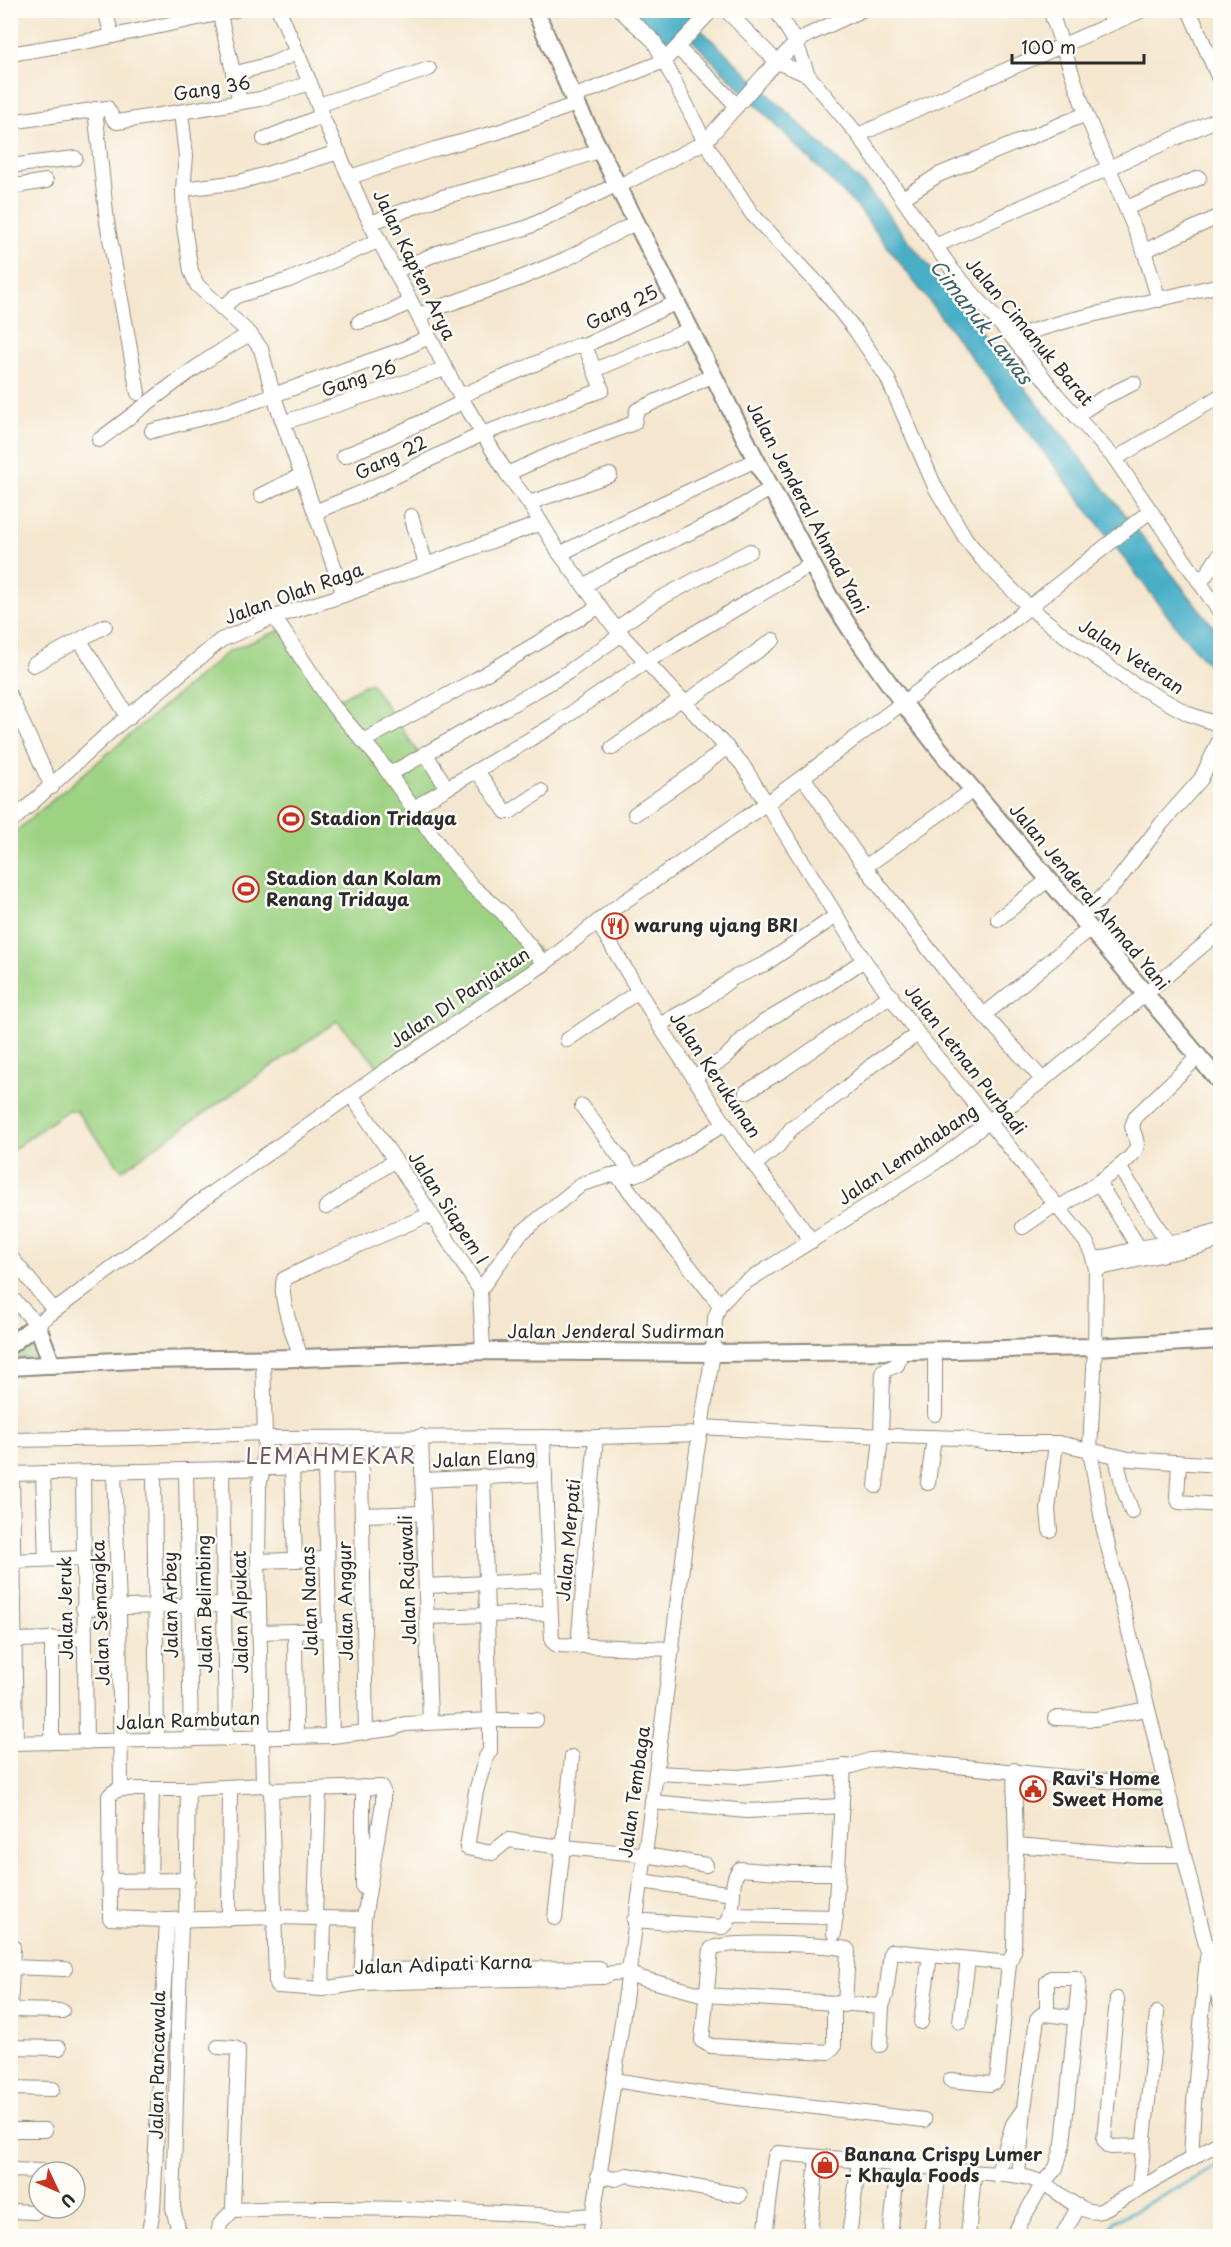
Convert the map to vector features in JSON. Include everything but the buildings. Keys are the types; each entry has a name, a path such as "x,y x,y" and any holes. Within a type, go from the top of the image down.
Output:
{"main road":[{"name":"Jalan Jenderal Ahmad Yani","path":"535,10 575,100 756,460 812,564 853,633 903,703 973,790 1221,1082"},
{"path":"10,1345 38,1324 52,1365"},
{"name":"Jalan Jenderal Sudirman","path":"10,1367 135,1360 264,1359 483,1351 713,1353 903,1351 1095,1347 1221,1340"}],"street":[{"path":"105,10 112,36"},
{"path":"10,54 112,36 236,10"},
{"name":"Jalan Kapten Arya","path":"279,10 320,111 370,223 461,399 560,554 619,632 647,661"},
{"name":"Jalan Veteran","path":"620,10 654,41 705,142 752,213 792,254 856,331 887,377 948,512 982,559 1029,607 1151,695 1189,714 1221,725"},
{"path":"350,177 435,149 498,132 664,62 712,10"},
{"path":"726,10 777,62 808,75"},
{"path":"776,10 796,43 808,75"},
{"path":"395,271 445,250 526,228 705,142 764,75 796,43 862,10"},
{"path":"1050,10 1086,114 1144,251 1159,300"},
{"path":"858,135 1143,10"},
{"path":"1189,10 1221,81"},
{"path":"212,14 233,74 240,102"},
{"path":"680,44 706,74 738,104"},
{"path":"233,74 271,64 296,53"},
{"path":"264,139 320,111 429,69"},
{"name":"Jalan Cimanuk Barat","path":"808,75 858,135 953,271 1115,459 1221,612"},
{"name":"Gang 36","path":"95,109 109,108 112,118 117,122 260,99 310,83"},
{"path":"10,122 95,109 107,222 138,393"},
{"path":"181,112 186,156 183,189 184,227 191,272 196,283 250,334 261,349 273,394 344,595"},
{"path":"903,198 938,175 1086,114"},
{"path":"935,246 1221,118"},
{"path":"370,223 439,198 539,171 601,150"},
{"path":"183,189 240,182 339,152"},
{"path":"10,166 75,158"},
{"path":"1126,208 1199,178"},
{"path":"11,182 45,181"},
{"path":"1144,251 1221,216"},
{"path":"418,315 516,280 637,222"},
{"path":"222,308 236,296 269,288 380,240"},
{"path":"1012,337 1070,320 1221,285"},
{"path":"358,322 384,315 411,302"},
{"name":"Gang 25","path":"344,456 388,438 539,361 579,345 584,346 677,302"},
{"path":"584,346 595,370 691,329"},
{"path":"99,440 182,379 250,334"},
{"path":"152,431 225,412 401,350 429,337"},
{"name":"Gang 26","path":"285,423 445,369"},
{"name":"Gang 22","path":"315,512 363,492 482,434 602,390 595,370"},
{"path":"507,474 551,454 634,423 637,410 714,375"},
{"path":"1076,416 1103,398 1134,383"},
{"path":"1115,459 1221,396"},
{"path":"560,554 756,460"},
{"path":"261,495 302,475"},
{"path":"529,503 610,475"},
{"path":"584,586 610,570 721,518 772,488"},
{"name":"Jalan DI Panjaitan","path":"38,1324 213,1192 389,1068 544,964 615,908 803,777 1029,607 1150,511"},
{"path":"411,516 426,564"},
{"name":"Jalan Olah Raga","path":"10,823 112,730 220,640 274,617 344,595 541,523"},
{"path":"390,774 567,673 657,600 750,551"},
{"path":"1201,582 1216,569 1221,554"},
{"path":"412,809 554,725 647,661 812,564"},
{"path":"363,741 476,680 600,606"},
{"path":"274,617 334,707 390,774 412,809 462,874 472,886 503,913 544,964"},
{"path":"33,665 105,626"},
{"path":"612,748 773,640"},
{"path":"80,641 129,718"},
{"name":"Jalan Letnan Purbadi","path":"647,661 742,764 864,960 918,1035 1086,1242 1095,1264 1095,1347 1102,1453"},
{"path":"10,696 52,787"},
{"path":"984,1015 1085,924 1162,823 1201,779 1221,739"},
{"path":"635,814 727,747"},
{"path":"425,753 447,788"},
{"path":"477,771 506,812 510,812 541,790"},
{"path":"803,777 866,867 956,984 1043,1080"},
{"path":"866,867 973,790"},
{"path":"998,919 1048,880"},
{"path":"659,1025 704,1000 733,978 765,964 836,916"},
{"name":"Jalan Kerukunan","path":"598,923 659,1025 725,1124 812,1241"},
{"name":"Jalan Lemahabang","path":"720,1305 735,1290 936,1162 989,1123 1221,931"},
{"path":"694,1077 725,1058 764,1022 864,960"},
{"path":"567,1040 639,990"},
{"path":"746,1092 783,1070 891,995"},
{"path":"754,1165 778,1146 791,1129 844,1090 864,1071 918,1035"},
{"path":"1023,1227 1119,1167 1137,1147 1132,1126 1136,1116 1198,1057"},
{"name":"Jalan Siapem I","path":"352,1096 480,1290 483,1351"},
{"path":"582,1106 633,1175"},
{"path":"480,1290 520,1234 555,1204 587,1181 617,1175 633,1175 653,1167 725,1124"},
{"path":"326,1207 395,1160"},
{"path":"1119,1167 1168,1242"},
{"path":"617,1175 720,1305 715,1318 713,1353"},
{"path":"1098,1182 1138,1248"},
{"path":"301,1358 284,1297 284,1279 431,1214"},
{"path":"1095,1264 1138,1248 1221,1230"},
{"path":"1095,1264 1197,1247 1221,1240"},
{"path":"10,1256 54,1310"},
{"path":"10,1296 38,1324"},
{"path":"935,1350 935,1414"},
{"path":"876,1486 881,1436 883,1371 897,1365 903,1351"},
{"name":"Jalan Tembaga","path":"590,2236 582,2216 598,2175 614,2080 619,1972 634,1920 641,1881 637,1853 652,1802 713,1353"},
{"name":"Jalan Alpukat","path":"264,1359 265,1435 263,1468 259,1486 258,1632 276,1984"},
{"path":"10,1440 265,1435 596,1437 701,1431 960,1438 987,1443 1056,1443 1102,1453 1221,1466"},
{"name":"Jalan Rajawali","path":"421,1436 430,1722"},
{"path":"543,1437 552,1641 557,1645 673,1649"},
{"name":"Jalan Merpati","path":"578,1646 596,1437"},
{"path":"928,1483 934,1437"},
{"path":"1050,1530 1048,1510 1056,1443"},
{"path":"1102,1453 1123,1488 1132,1512"},
{"path":"1102,1453 1103,1526 1221,2002"},
{"path":"1179,1463 1177,1497 1179,1502 1221,1505"},
{"name":"Jalan Anggur","path":"325,1466 357,1465 360,1468 363,1515 366,1733"},
{"path":"13,1743 15,1640 11,1474 325,1466"},
{"name":"Jalan Nanas","path":"325,1466 332,1736"},
{"path":"292,1468 295,1560"},
{"name":"Jalan Belimbing","path":"222,1470 226,1739"},
{"name":"Jalan Arbey","path":"186,1471 191,1740"},
{"name":"Jalan Semangka","path":"114,1472 122,1741 117,1790 108,1803 108,1916 178,1920"},
{"path":"153,1472 157,1740"},
{"path":"43,1473 46,1559"},
{"name":"Jalan Jeruk","path":"83,1473 86,1742"},
{"name":"Jalan Elang","path":"424,1480 545,1474"},
{"path":"483,1476 490,1751 476,1791 467,1848 492,1853 502,1843 514,1840 563,1847 637,1853 706,1865"},
{"path":"363,1515 424,1513"},
{"path":"13,1562 83,1558"},
{"path":"258,1561 327,1559"},
{"path":"427,1586 549,1580"},
{"path":"83,1608 258,1604"},
{"path":"428,1617 550,1613"},
{"path":"258,1632 329,1630"},
{"path":"295,1632 296,1736"},
{"path":"52,1638 52,1742"},
{"path":"15,1640 84,1638"},
{"path":"1055,1718 1095,1719 1148,1709"},
{"name":"Jalan Rambutan","path":"13,1743 332,1736 391,1730 405,1724 430,1722 536,1720"},
{"path":"555,1918 572,1757"},
{"path":"656,1773 738,1777 844,1766 886,1759 1117,1782 1166,1783"},
{"path":"834,1934 844,1766"},
{"path":"950,2080 990,2084 996,2081 998,2073 1009,1963 1014,1952 1016,1845 1014,1770"},
{"path":"230,1787 230,1919"},
{"path":"117,1790 230,1787 383,1789 364,1919 361,1977"},
{"path":"363,1787 362,1884 368,1895"},
{"path":"148,2236 153,2210 159,2091 178,1920 188,1880 188,1789"},
{"path":"319,1789 322,1989"},
{"path":"150,1880 152,1790"},
{"path":"652,1802 747,1810 842,1806"},
{"path":"1016,1845 1138,1855 1185,1855"},
{"path":"634,1920 723,1927 727,1924 730,1915 736,1873 743,1869 790,1873 837,1873"},
{"path":"108,1881 188,1880"},
{"path":"641,1881 733,1894"},
{"path":"730,1915 836,1917"},
{"path":"178,1920 274,1917 364,1919"},
{"name":"Jalan Pancawala","path":"178,1920 174,2210 180,2236"},
{"path":"715,1945 844,1948 849,1951 839,2004 834,2046 829,2052 711,2046 705,2045 701,2037 711,1949 715,1945"},
{"path":"13,1947 11,2011 62,2011"},
{"path":"1191,2159 1200,2020 1208,1948"},
{"path":"880,2045 882,2006 886,1995 891,1951 1009,1963"},
{"path":"921,2022 930,1955"},
{"path":"960,2022 968,1960"},
{"path":"11,1967 65,1969"},
{"path":"619,1972 705,1995 882,2006"},
{"name":"Jalan Adipati Karna","path":"276,1984 322,1989 361,1977 494,1975 603,1977 619,1972"},
{"path":"1013,2236 1043,2183 1056,2168 1063,2144 1079,1982 1074,1978 1049,1979 1047,1982 1047,2014"},
{"path":"1117,1999 1104,2140 1110,2146 1142,2146"},
{"path":"1139,2188 1157,2013"},
{"path":"997,2175 1015,2137 1024,2108 1038,2016 1047,2014 1075,2018"},
{"path":"10,2047 59,2048"},
{"path":"218,2048 238,2050 233,2210 220,2224 218,2236"},
{"path":"614,2080 696,2093 924,2120"},
{"path":"10,2088 53,2089"},
{"path":"159,2091 175,2091"},
{"path":"10,2130 45,2130"},
{"path":"1015,2137 1018,2175"},
{"path":"765,2236 777,2155 957,2169 974,2174 1018,2175 1043,2183 1079,2206 1095,2213 1221,2142"},
{"path":"810,2236 817,2157"},
{"path":"849,2236 859,2162"},
{"path":"890,2236 898,2165"},
{"path":"931,2236 939,2169"},
{"path":"10,2170 27,2171"},
{"path":"968,2236 974,2174"},
{"path":"598,2175 615,2179 627,2175 740,2195"},
{"path":"1062,2236 1079,2206"},
{"path":"233,2210 395,2208 582,2216"},
{"path":"153,2210 174,2210"},
{"path":"10,2211 27,2212"}],"green space":[{"name":"Stadion dan Kolam Renang Tridaya","path":"283,629 333,702 370,682 448,796 419,815 464,876 544,957 383,1072 337,1021 122,1170 76,1111 68,1110 11,1151 10,836 229,651"},
{"path":"32,1338 38,1339 43,1355 11,1359 11,1356"}],"water":[{"path":"630,11 695,11 690,16 695,24 867,188 1220,635 1220,678 1181,633 859,209 686,34 669,43 655,34"}],"waterway":[{"path":"1106,2236 1115,2221 1220,2165"}],"place":[{"name":"Stadion Tridaya","path":"291,819"},
{"name":"Stadion dan Kolam Renang Tridaya","path":"246,889"},
{"name":"warung ujang BRI","path":"615,926"},
{"name":"Ravi's Home Sweet Home","path":"1033,1789"},
{"name":"Banana Crispy Lumer - Khayla Foods","path":"825,2165"}],"district":[{"name":"LEMAHMEKAR","path":"331,1457"}],"water label":[{"name":"Cimanuk Lawas","path":"981,322"}]}
